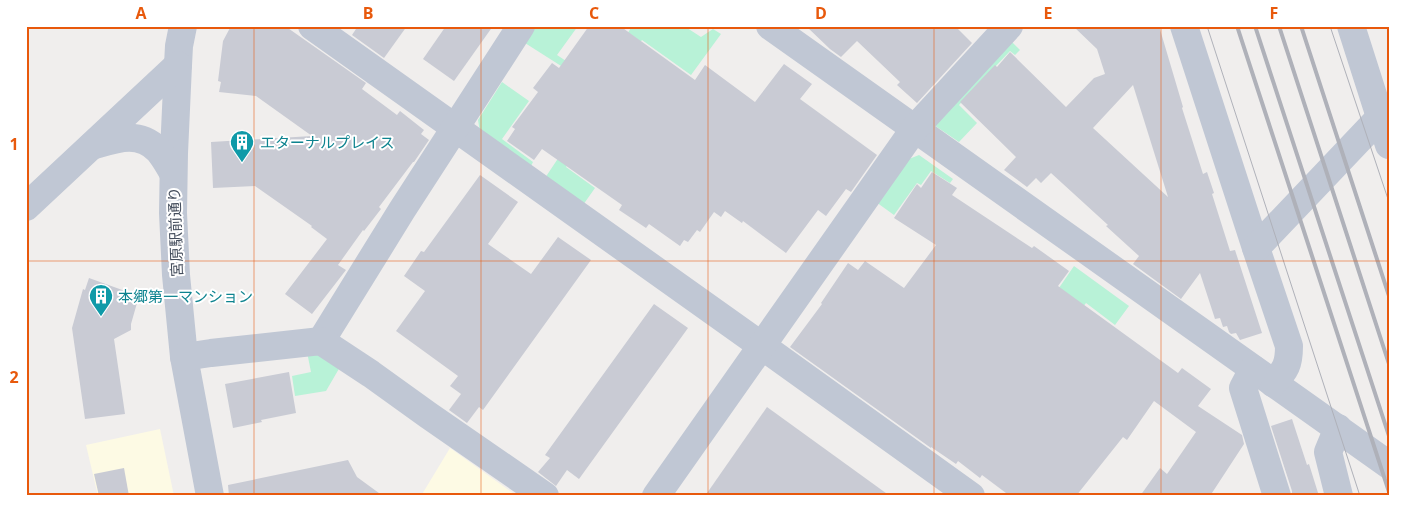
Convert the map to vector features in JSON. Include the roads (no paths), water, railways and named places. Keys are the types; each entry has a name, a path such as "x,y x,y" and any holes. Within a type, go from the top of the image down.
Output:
{"street":[{"name":"宮原駅前通り","path":"183,26 179,46 174,173 176,275 184,358 210,496"},
{"path":"312,26 971,496"},
{"path":"321,341 402,210 521,26"},
{"path":"770,26 1389,465"},
{"path":"656,496 915,128 1008,26"},
{"path":"1184,26 1289,346 1289,361 1284,372 1263,376 1243,388 1277,496"},
{"path":"1351,26 1384,113 1389,145"},
{"path":"26,207 178,66"},
{"path":"1256,248 1384,113"},
{"path":"91,147 122,137 143,139 158,150 174,173"},
{"path":"184,358 211,353 321,341 545,496"},
{"path":"1338,428 1328,452 1339,496"}],"tram line":[{"path":"1207,26 1360,496"},
{"path":"1330,26 1389,202"}],"railway":[{"path":"1237,26 1389,492"},
{"path":"1255,26 1389,436"},
{"path":"1279,26 1389,364"},
{"path":"1301,26 1389,296"}],"place":[{"name":"エターナルプレイス","path":"242,163"},
{"name":"本郷第一マンション","path":"101,317"}]}
